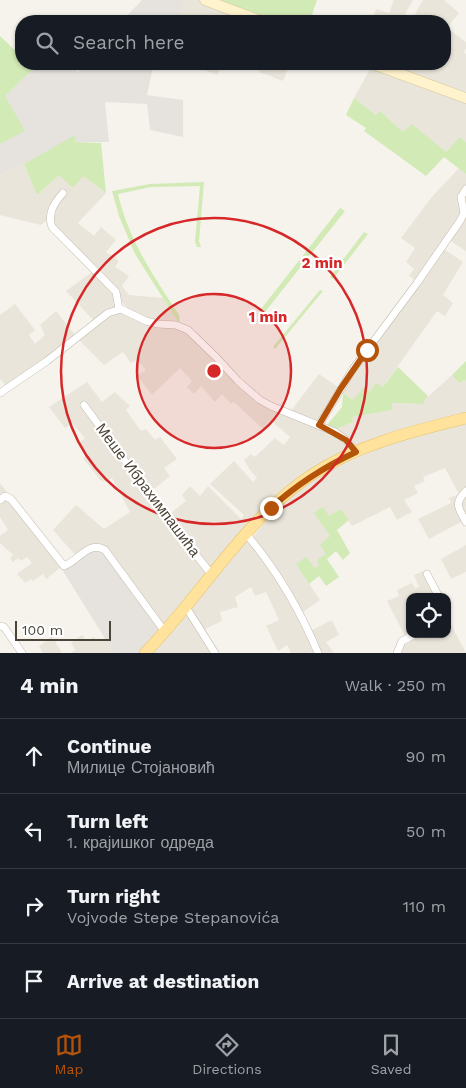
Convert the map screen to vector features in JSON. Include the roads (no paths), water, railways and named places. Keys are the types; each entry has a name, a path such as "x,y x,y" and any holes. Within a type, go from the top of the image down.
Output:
{"main road":[{"path":"205,0 246,15"},
{"path":"389,70 466,98"},
{"path":"145,653 165,632 246,534 271,508 315,472 356,452 396,437 466,418"}],"street":[{"path":"319,425 354,369 417,284 460,221 464,213 461,197 466,189"},
{"path":"62,193 51,210 50,223 52,228 113,289 117,296 119,309"},
{"path":"0,393 47,361 108,313 119,309 125,310 146,321 182,326 260,400 319,425 346,440 356,452"},
{"name":"Меше Ибрахимпашића","path":"84,405 169,521 212,575"},
{"path":"466,491 460,496 458,506 466,522"},
{"path":"0,500 6,496 9,497 64,566 96,546 105,550 165,632"},
{"path":"246,534 266,559 293,602 318,653"},
{"path":"427,574 437,593"},
{"path":"186,607 215,653"},
{"path":"0,626 4,628 22,653"},
{"path":"397,653 402,641 408,638"}]}
